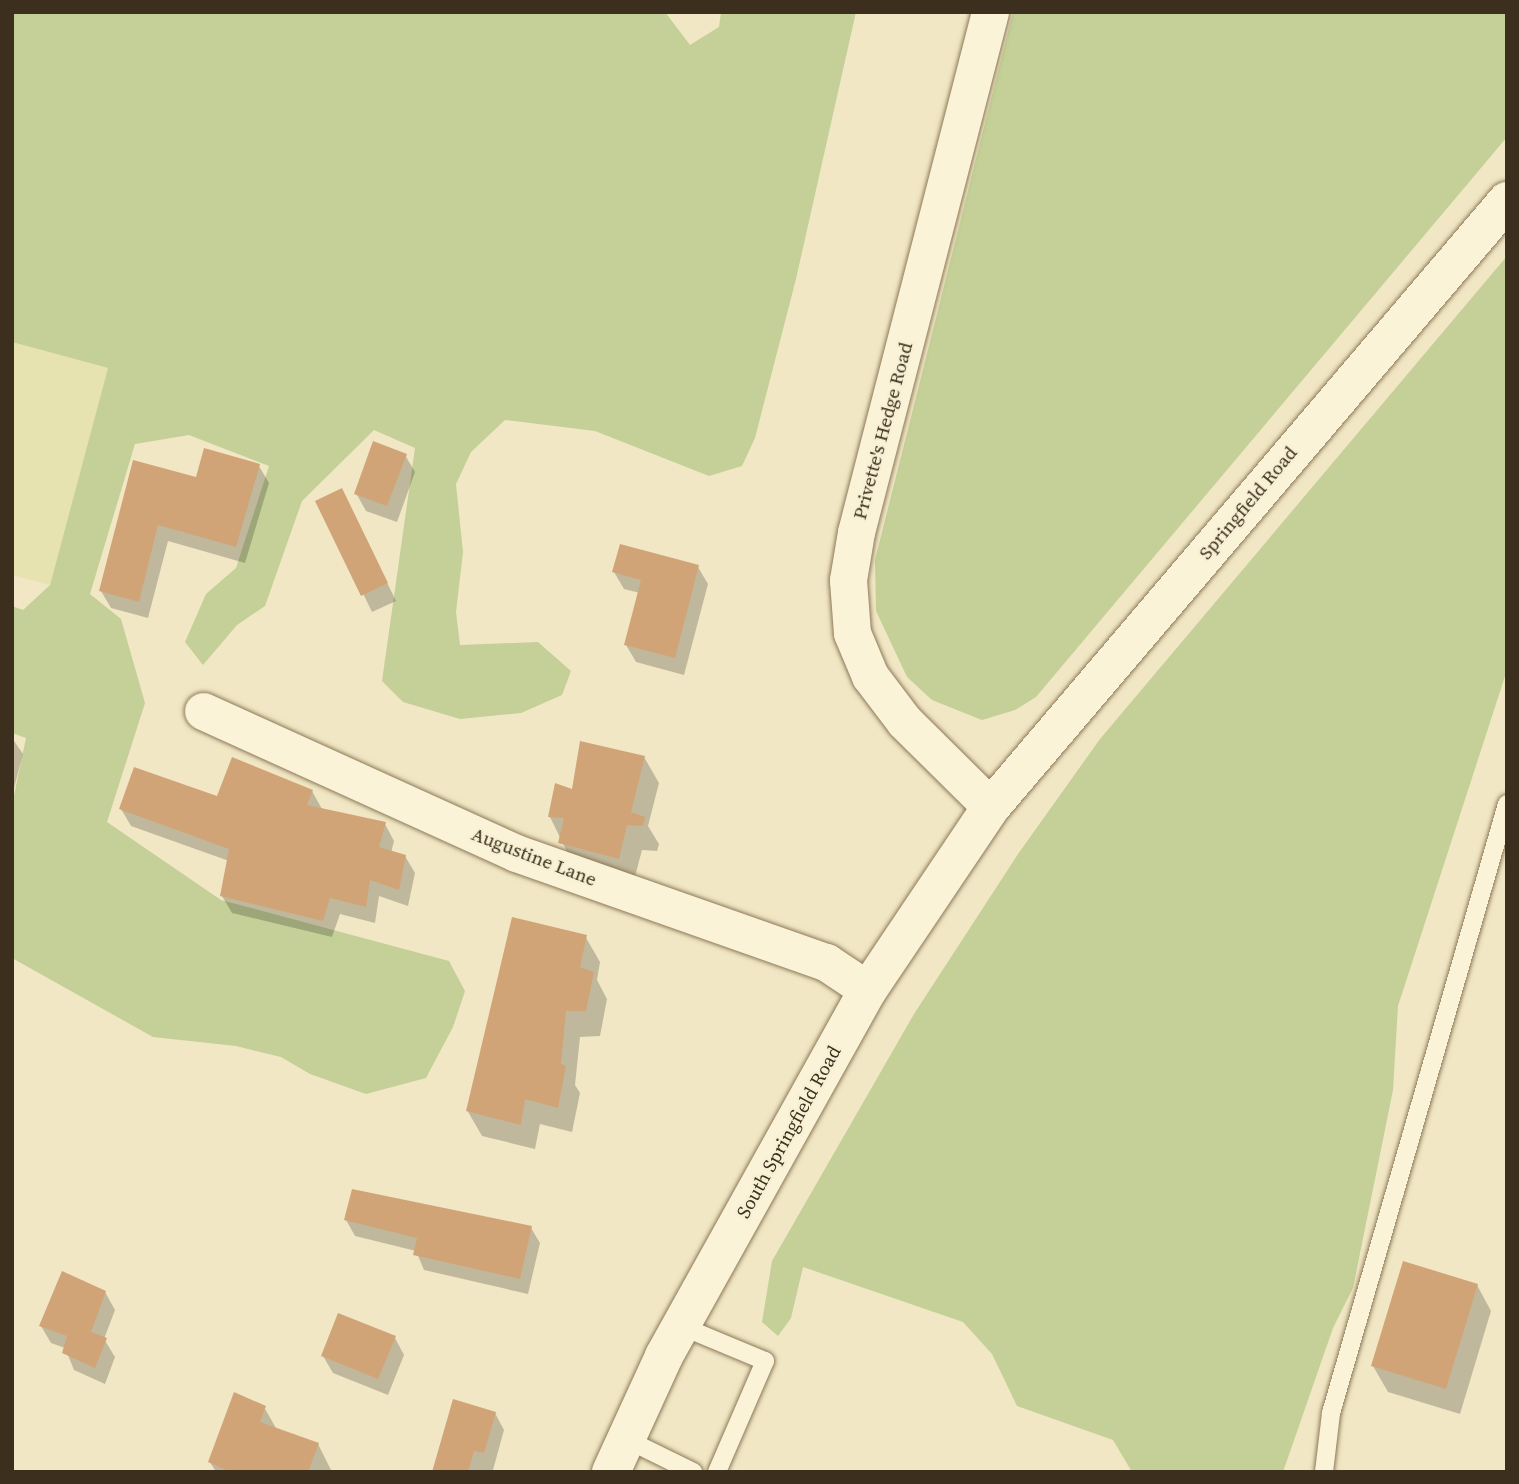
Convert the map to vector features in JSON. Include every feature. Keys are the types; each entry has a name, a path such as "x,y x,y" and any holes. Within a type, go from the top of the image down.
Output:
{"main road":[{"name":"Springfield Road","path":"991,807 1507,201"},
{"name":"South Springfield Road","path":"619,1455 681,1326 868,990 991,807"}],"street":[{"name":"Privette's Hedge Road","path":"990,12 856,532 848,580 852,633 870,676 904,721 991,807"},
{"name":"Augustine Lane","path":"203,711 516,853 826,962 868,990"}],"lane":[{"path":"1325,1472 1331,1413 1507,804"},
{"path":"681,1326 765,1361 717,1472"},
{"path":"619,1455 693,1472"}],"shaded area":[{"path":"12,342 108,368 50,585 12,575"}],"green space":[{"path":"12,12 665,12 690,45 719,27 721,12 856,12 796,279 755,438 742,466 709,476 595,431 505,420 471,452 456,484 463,552 456,612 460,645 538,642 571,671 562,695 521,713 460,719 403,702 382,681 415,448 374,430 302,501 265,606 237,625 203,665 185,642 206,594 236,568 269,466 189,435 135,444 90,594 121,619 145,703 107,822 221,900 449,961 465,991 453,1027 426,1078 366,1094 310,1074 281,1057 236,1046 153,1037 12,958 12,805 26,738 12,733 12,606 23,610 50,585 108,368 12,342"},
{"path":"1013,12 1507,12 1507,137 1036,697 1015,710 982,720 932,700 907,677 876,611 875,560"},
{"path":"1507,256 1507,670 1398,1006 1393,1090 1353,1288 1333,1328 1283,1472 1132,1472 1113,1440 1017,1406 992,1354 963,1322 803,1267 791,1318 778,1336 762,1322 772,1261 914,1014 1018,854 1100,739"}],"building":[{"path":"373,441 407,454 387,506 354,494"},
{"path":"204,448 260,464 236,547 158,525 139,602 99,591 133,460 196,477"},
{"path":"342,488 388,583 361,596 315,501"},
{"path":"620,544 699,565 675,658 624,645 641,580 612,572"},
{"path":"580,741 645,756 631,812 645,817 643,826 627,825 619,859 558,843 564,818 548,817 555,783 572,789"},
{"path":"232,757 313,790 307,805 386,822 379,847 406,855 399,890 370,880 366,907 330,898 323,921 220,896 229,849 119,809 134,767 217,796"},
{"path":"512,917 587,935 580,967 594,972 586,1011 566,1011 561,1064 566,1066 558,1108 525,1099 521,1125 466,1111"},
{"path":"352,1189 532,1226 520,1279 413,1255 417,1238 344,1220"},
{"path":"1403,1261 1478,1284 1446,1389 1371,1366"},
{"path":"62,1271 106,1291 91,1332 107,1338 95,1368 62,1353 67,1336 39,1326"},
{"path":"338,1313 396,1336 378,1379 321,1356"},
{"path":"234,1392 266,1406 260,1422 319,1443 308,1472 230,1472 208,1462"},
{"path":"453,1399 496,1412 484,1453 474,1451 468,1472 432,1472"}]}
